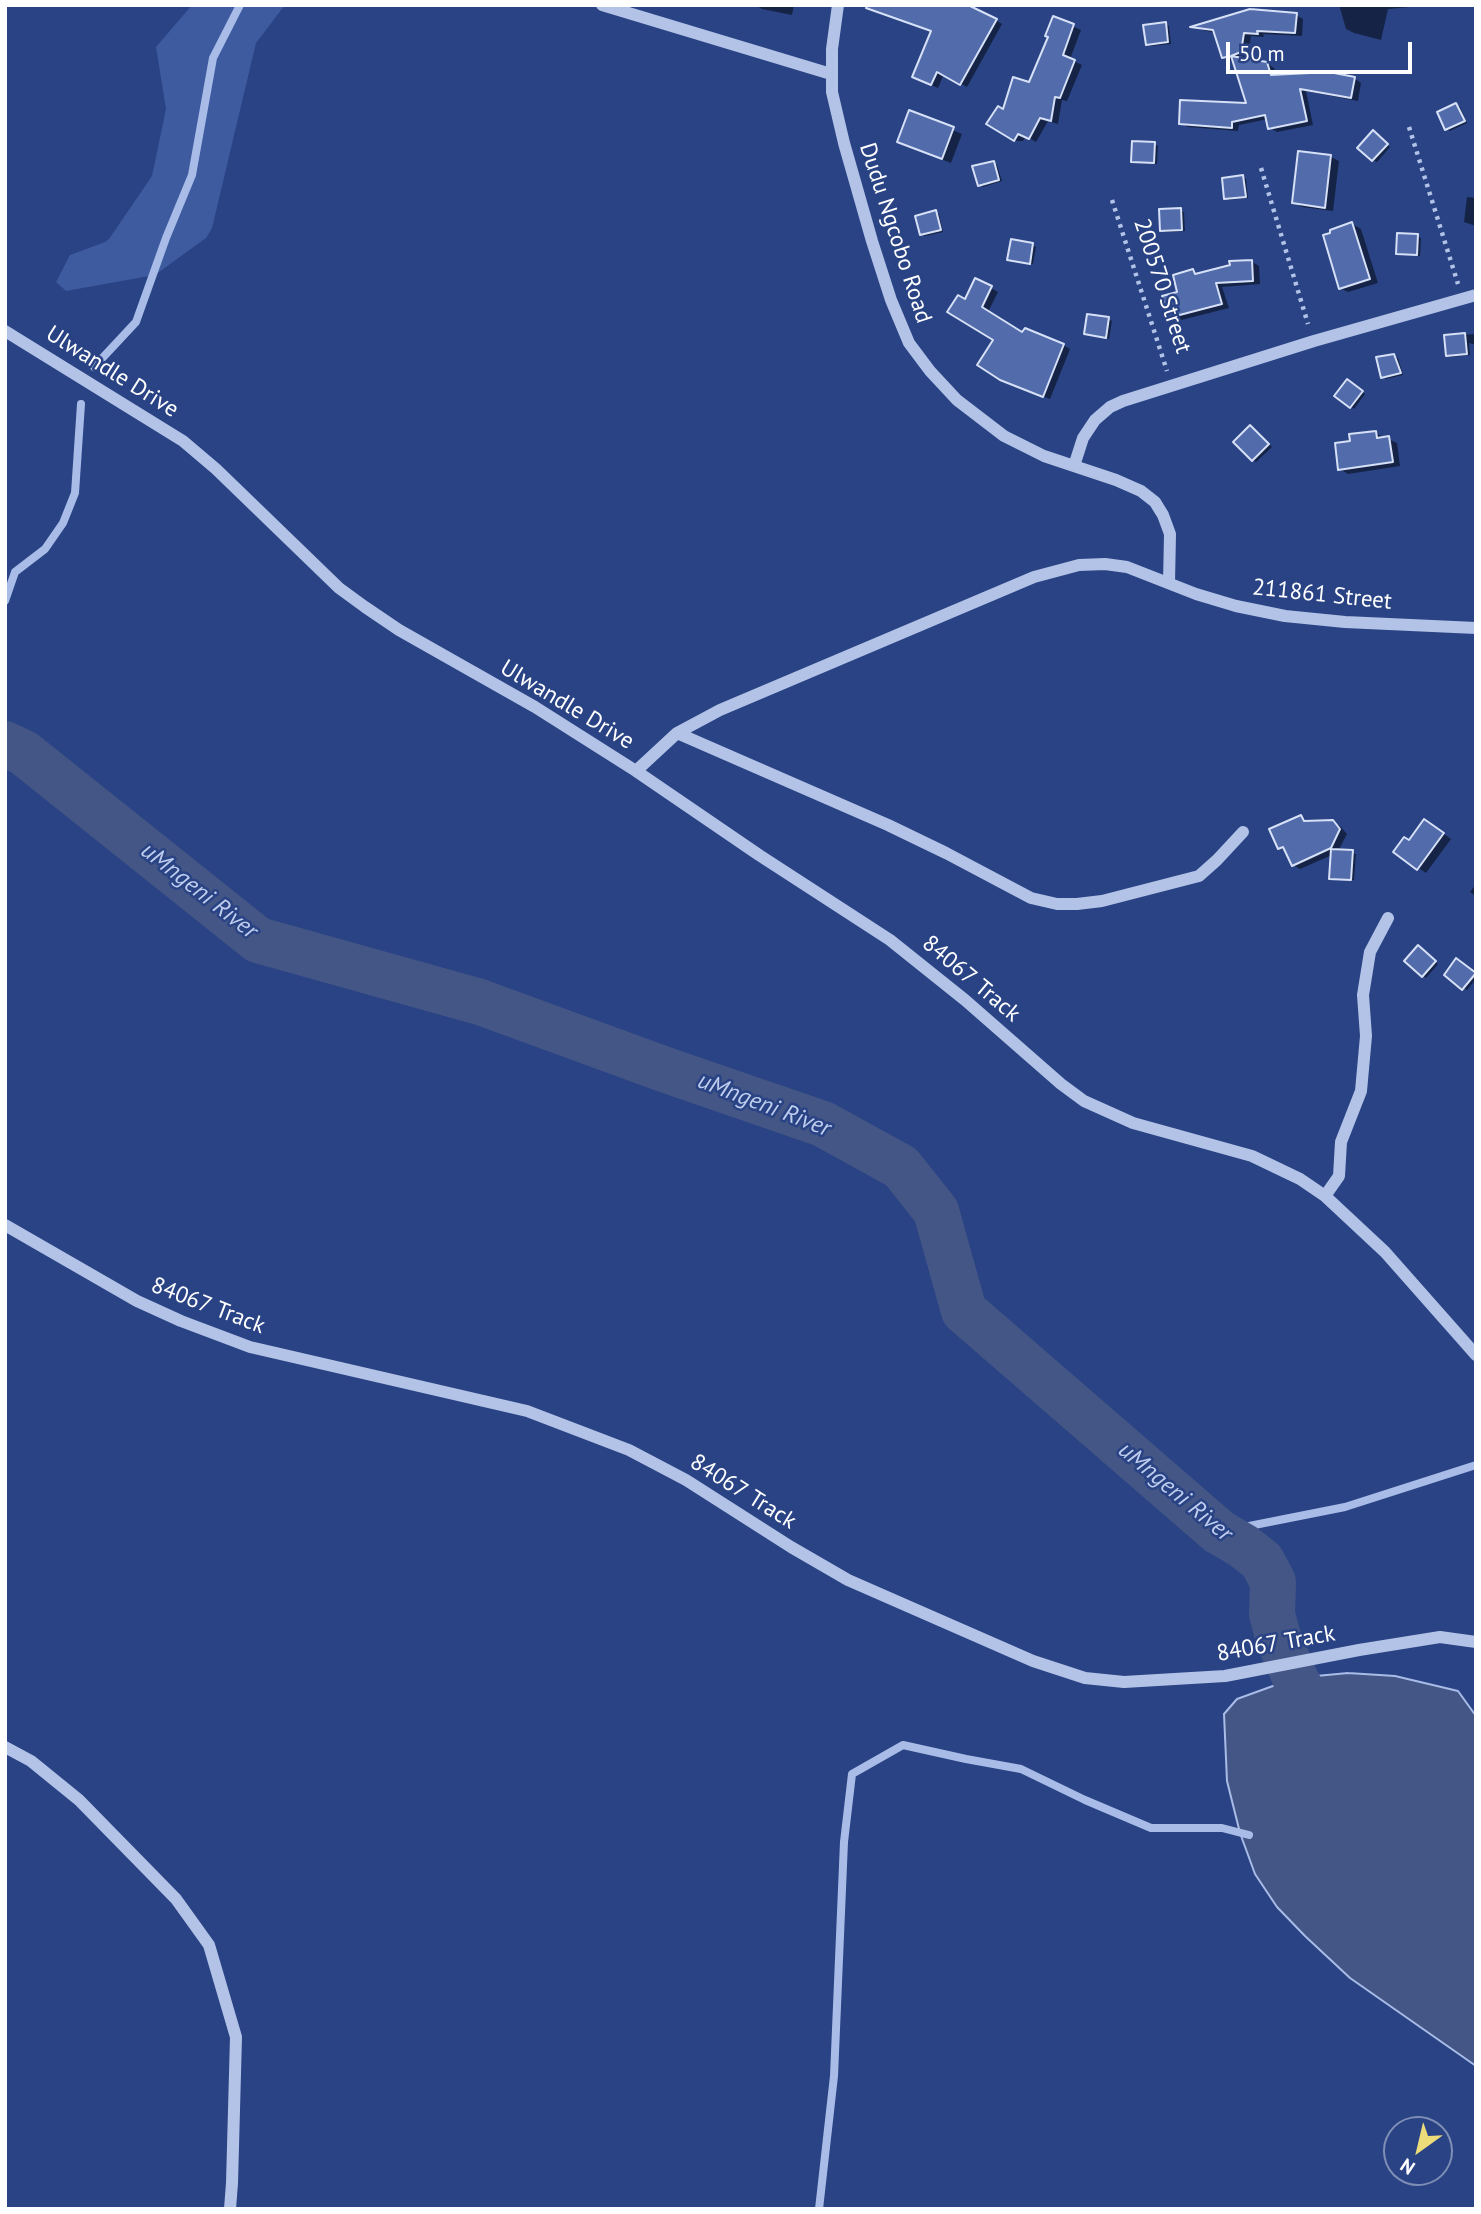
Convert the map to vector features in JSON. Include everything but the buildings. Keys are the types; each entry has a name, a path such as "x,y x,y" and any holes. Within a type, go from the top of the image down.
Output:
{"street":[{"path":"602,5 831,74"},
{"name":"Dudu Ngcobo Road","path":"838,5 834,22 832,92 872,241 891,300 909,342 930,371 957,400 1024,448 1116,480 1141,491 1156,502 1170,534 1169,583"},
{"name":"200570 Street","path":"1074,466 1083,438 1095,420 1110,407 1171,385 1314,341 1476,295"},
{"name":"Ulwandle Drive","path":"5,331 183,441 339,588 365,607 399,630 535,707 636,771 677,733 786,681 1034,578 1079,565 1105,564 1127,567 1169,583"},
{"name":"211861 Street","path":"1169,583 1236,606 1285,616 1345,622 1476,628"},
{"path":"677,733 900,831 1022,894 1057,904 1102,901 1199,876 1243,832"},
{"name":"84067 Track","path":"636,771 890,940 1084,1101 1133,1123 1252,1156 1325,1196 1385,1252 1476,1355"},
{"path":"1325,1196 1339,1175 1341,1142 1360,1091 1366,1036 1363,995 1368,963 1370,952 1388,918"},
{"name":"84067 Track","path":"5,1225 137,1301 250,1347 527,1411 629,1450 686,1480 848,1580 1033,1661 1085,1678 1124,1682 1224,1676 1440,1637 1476,1642"},
{"path":"5,1747 31,1761 79,1800 176,1899 209,1945 236,2038 230,2209"}],"path":[{"path":"1409,127 1462,299"},
{"path":"1261,168 1314,341"},
{"name":"200570 Street","path":"1112,200 1171,385"}],"shaded area":[{"path":"192,5 285,5 256,43 212,228 206,238 155,275 66,291 56,282 70,255 109,239 152,176 166,109 156,47"},
{"path":"1348,1673 1395,1676 1458,1691 1476,1716 1476,2066 1350,1978 1305,1936 1277,1907 1255,1874 1240,1833 1227,1781 1224,1714 1237,1699 1295,1678"}],"waterway":[{"path":"94,367 136,322 192,175 213,58 240,5"},
{"path":"5,601 15,572 45,549 63,523 75,493 81,404"},
{"name":"uMngeni River","path":"5,744 24,753 258,940 480,1002 823,1124 901,1167 936,1211 964,1311 1219,1532 1262,1561 1273,1582 1272,1614 1278,1637 1295,1678 1324,1733"},
{"path":"1219,1532 1345,1507 1476,1465"},
{"path":"819,2209 834,2076 844,1842 852,1774 903,1745 1021,1769 1151,1828 1222,1828 1249,1835"}]}
